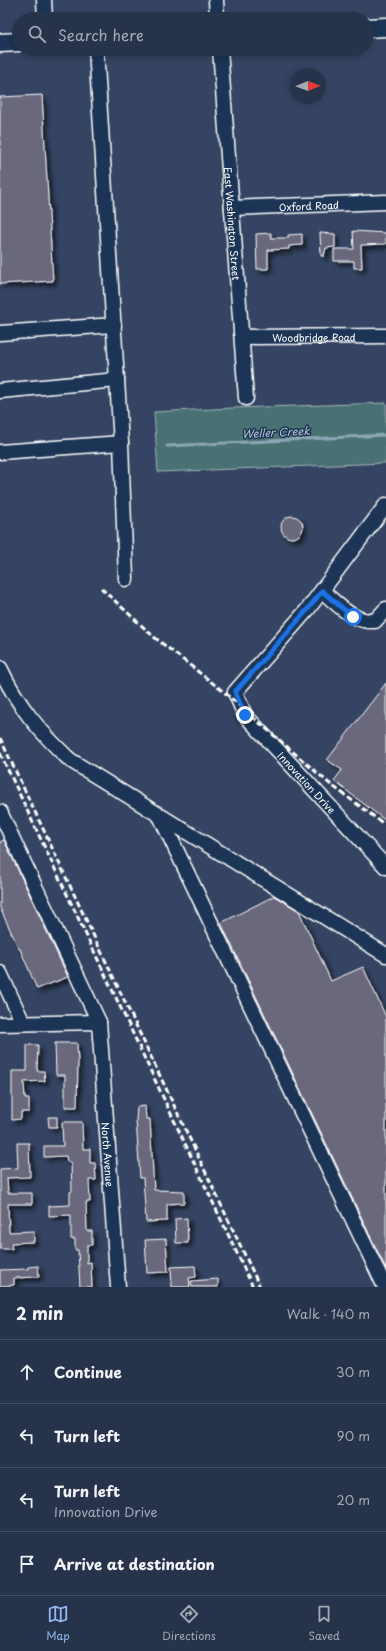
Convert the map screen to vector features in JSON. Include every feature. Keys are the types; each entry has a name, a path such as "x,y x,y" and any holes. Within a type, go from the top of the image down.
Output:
{"main road":[{"path":"374,28 386,27"},
{"path":"0,43 12,42"}],"street":[{"path":"44,0 45,12"},
{"path":"216,0 217,12"},
{"path":"96,56 122,443 126,579"},
{"name":"East Washington Street","path":"221,56 246,398"},
{"name":"Oxford Road","path":"232,208 386,202"},
{"path":"0,333 114,325"},
{"name":"Woodbridge Road","path":"242,337 386,336"},
{"path":"0,391 117,380"},
{"path":"0,452 122,443"},
{"path":"386,505 322,591 353,617 366,622 375,621 386,609"},
{"name":"Innovation Drive","path":"322,591 235,692 245,715 386,867"},
{"path":"0,668 18,702 26,713 54,746 70,760 386,955"},
{"path":"160,816 385,1287"},
{"path":"0,1024 99,1022 2,820"},
{"path":"0,973 23,1023"},
{"name":"North Avenue","path":"99,1022 118,1287"}],"green space":[{"path":"386,403 386,463 158,472 154,412"}],"building":[{"path":"42,95 53,281 0,284 0,97"},
{"path":"353,231 386,233 386,244 361,245 362,268 354,268 354,261 334,261 334,249 354,249"},
{"path":"271,233 271,238 288,238 288,235 302,234 302,245 289,246 289,249 268,250 268,269 257,269 256,234"},
{"path":"320,233 335,234 335,247 326,248 324,256 321,256"},
{"path":"292,516 300,519 303,527 300,535 292,538 284,535 281,527 284,519"},
{"path":"386,683 386,821 334,781 342,770 327,760"},
{"path":"4,840 68,977 37,989 0,908 0,842"},
{"path":"274,896 299,911 331,981 363,967 386,1017 386,1269 221,923"},
{"path":"55,1043 77,1043 77,1107 65,1107 65,1075 56,1075"},
{"path":"27,1045 38,1045 37,1071 44,1071 45,1081 24,1082 25,1099 29,1099 29,1112 21,1112 21,1119 12,1120 12,1071 27,1071"},
{"path":"145,1106 146,1119 150,1119 154,1190 184,1191 184,1203 167,1204 167,1221 146,1222 143,1178 140,1178 136,1120 137,1107"},
{"path":"48,1117 57,1117 57,1127 49,1127"},
{"path":"62,1122 82,1122 83,1149 90,1149 90,1163 95,1163 96,1180 89,1180 90,1202 86,1202 87,1231 92,1231 92,1245 87,1245 87,1263 91,1262 92,1287 80,1287 78,1250 75,1250 75,1239 71,1239 71,1215 49,1216 49,1206 70,1205 70,1192 72,1191 71,1162 67,1162 66,1156 44,1157 44,1146 63,1146"},
{"path":"17,1143 29,1143 30,1177 7,1178 8,1193 32,1193 32,1204 8,1204 9,1232 34,1231 34,1242 11,1243 12,1249 0,1249 0,1169 18,1168"},
{"path":"187,1218 188,1243 176,1243 175,1219"},
{"path":"166,1239 168,1272 147,1273 145,1240"},
{"path":"38,1266 39,1277 14,1278 14,1285 0,1286 0,1270 28,1269 28,1267"},
{"path":"195,1266 196,1277 189,1278 190,1287 172,1287 171,1267"},
{"path":"218,1279 218,1287 192,1287 191,1281"}],"waterway":[{"name":"Weller Creek","path":"167,446 386,435"}],"railway":[{"path":"101,588 154,637 224,692 330,784 384,824"},
{"path":"0,738 260,1287"},
{"path":"0,753 253,1287"}],"route":[{"path":"245,715 235,692 322,591 353,617"}]}
